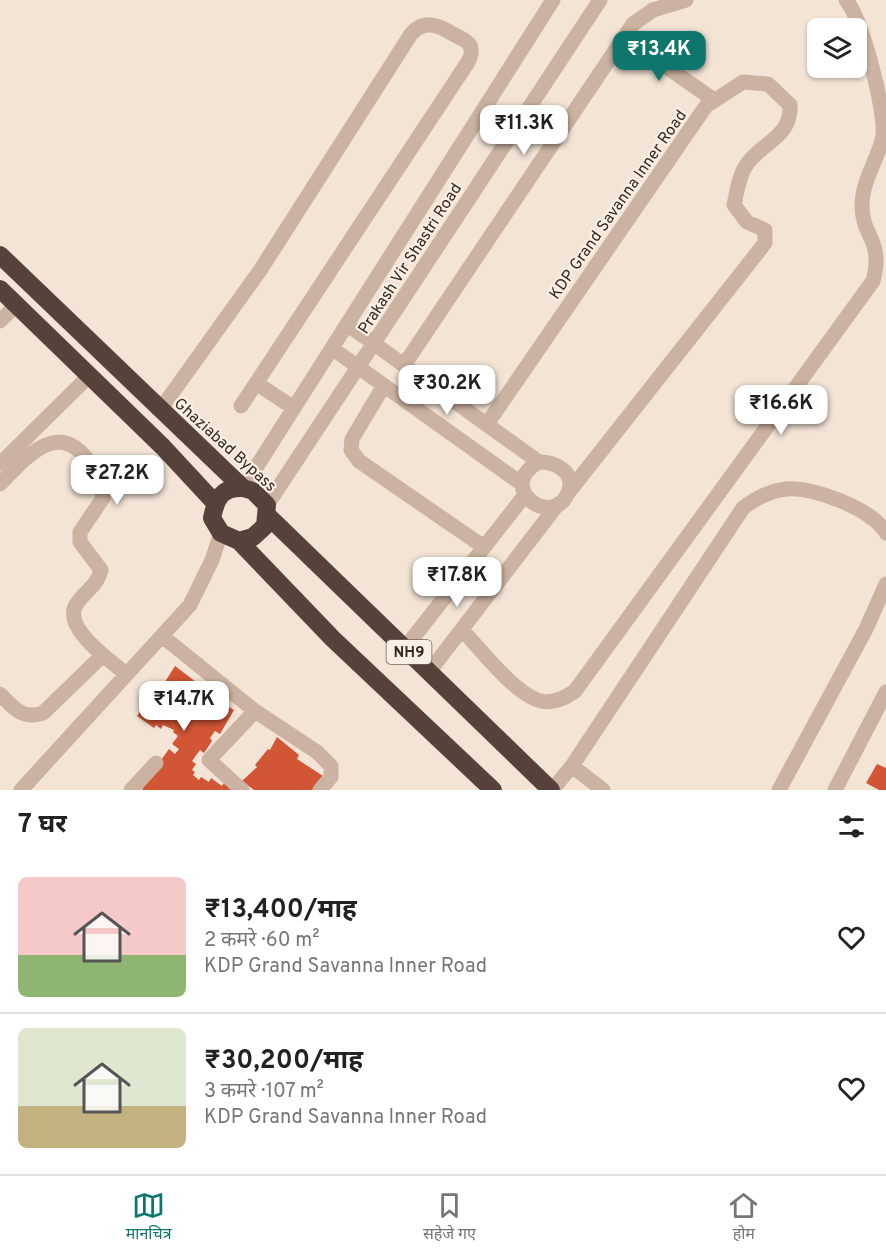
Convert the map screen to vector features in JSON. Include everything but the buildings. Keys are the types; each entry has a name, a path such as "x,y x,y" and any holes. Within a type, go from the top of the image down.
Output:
{"highway":[{"name":"Ghaziabad Bypass","path":"0,255 243,488 253,491 267,510 429,672 552,790"},
{"path":"0,289 88,377 163,447 215,503"},
{"path":"221,533 212,519 215,503 221,493 233,488 243,488"},
{"path":"239,540 253,537 265,526 267,510"},
{"name":"NH9","path":"221,533 239,540 333,639 486,788"}],"street":[{"name":"Prakash Vir Shastri Road","path":"243,488 553,0"},
{"name":"Prakash Vir Shastri Road","path":"267,510 600,0"},
{"path":"404,365 633,24 653,10 686,0"},
{"path":"462,630 525,694 542,702 563,700 575,691 873,281 878,264 875,244 862,207 868,173 884,133 882,105 859,24 846,0"},
{"path":"160,410 261,269 411,34 426,24 441,27 470,45 468,62 241,406"},
{"path":"624,37 714,100"},
{"name":"KDP Grand Savanna Inner Road","path":"487,424 706,106 743,82 768,84 790,105 791,116 785,129 745,166 734,205 747,222 765,230 765,243 563,498"},
{"path":"0,321 16,305"},
{"path":"348,325 539,462 552,462 563,468 569,480 563,498 429,672"},
{"path":"333,349 524,489 534,505 546,508 563,498"},
{"path":"0,464 88,377"},
{"path":"256,383 294,408"},
{"path":"383,387 352,439 351,450 359,461 484,547"},
{"path":"0,484 32,453 52,442 66,442 80,449 97,472 103,498 80,532 80,542 101,570 93,587 75,605 73,614 76,627 82,636 126,674"},
{"path":"405,648 484,547 524,489 525,474 539,462"},
{"path":"552,790 572,766 743,508 755,498 788,489 810,492 853,506 872,516 886,533"},
{"path":"21,790 162,636 195,596 221,533"},
{"path":"779,790 866,629 886,584"},
{"path":"162,636 255,711 317,752 331,766 331,777 320,790"},
{"path":"0,694 21,714 31,717 43,714 103,655"},
{"path":"835,790 886,692"},
{"path":"242,790 209,760 255,711"},
{"path":"131,790 156,763"},
{"path":"572,766 603,790"}]}
